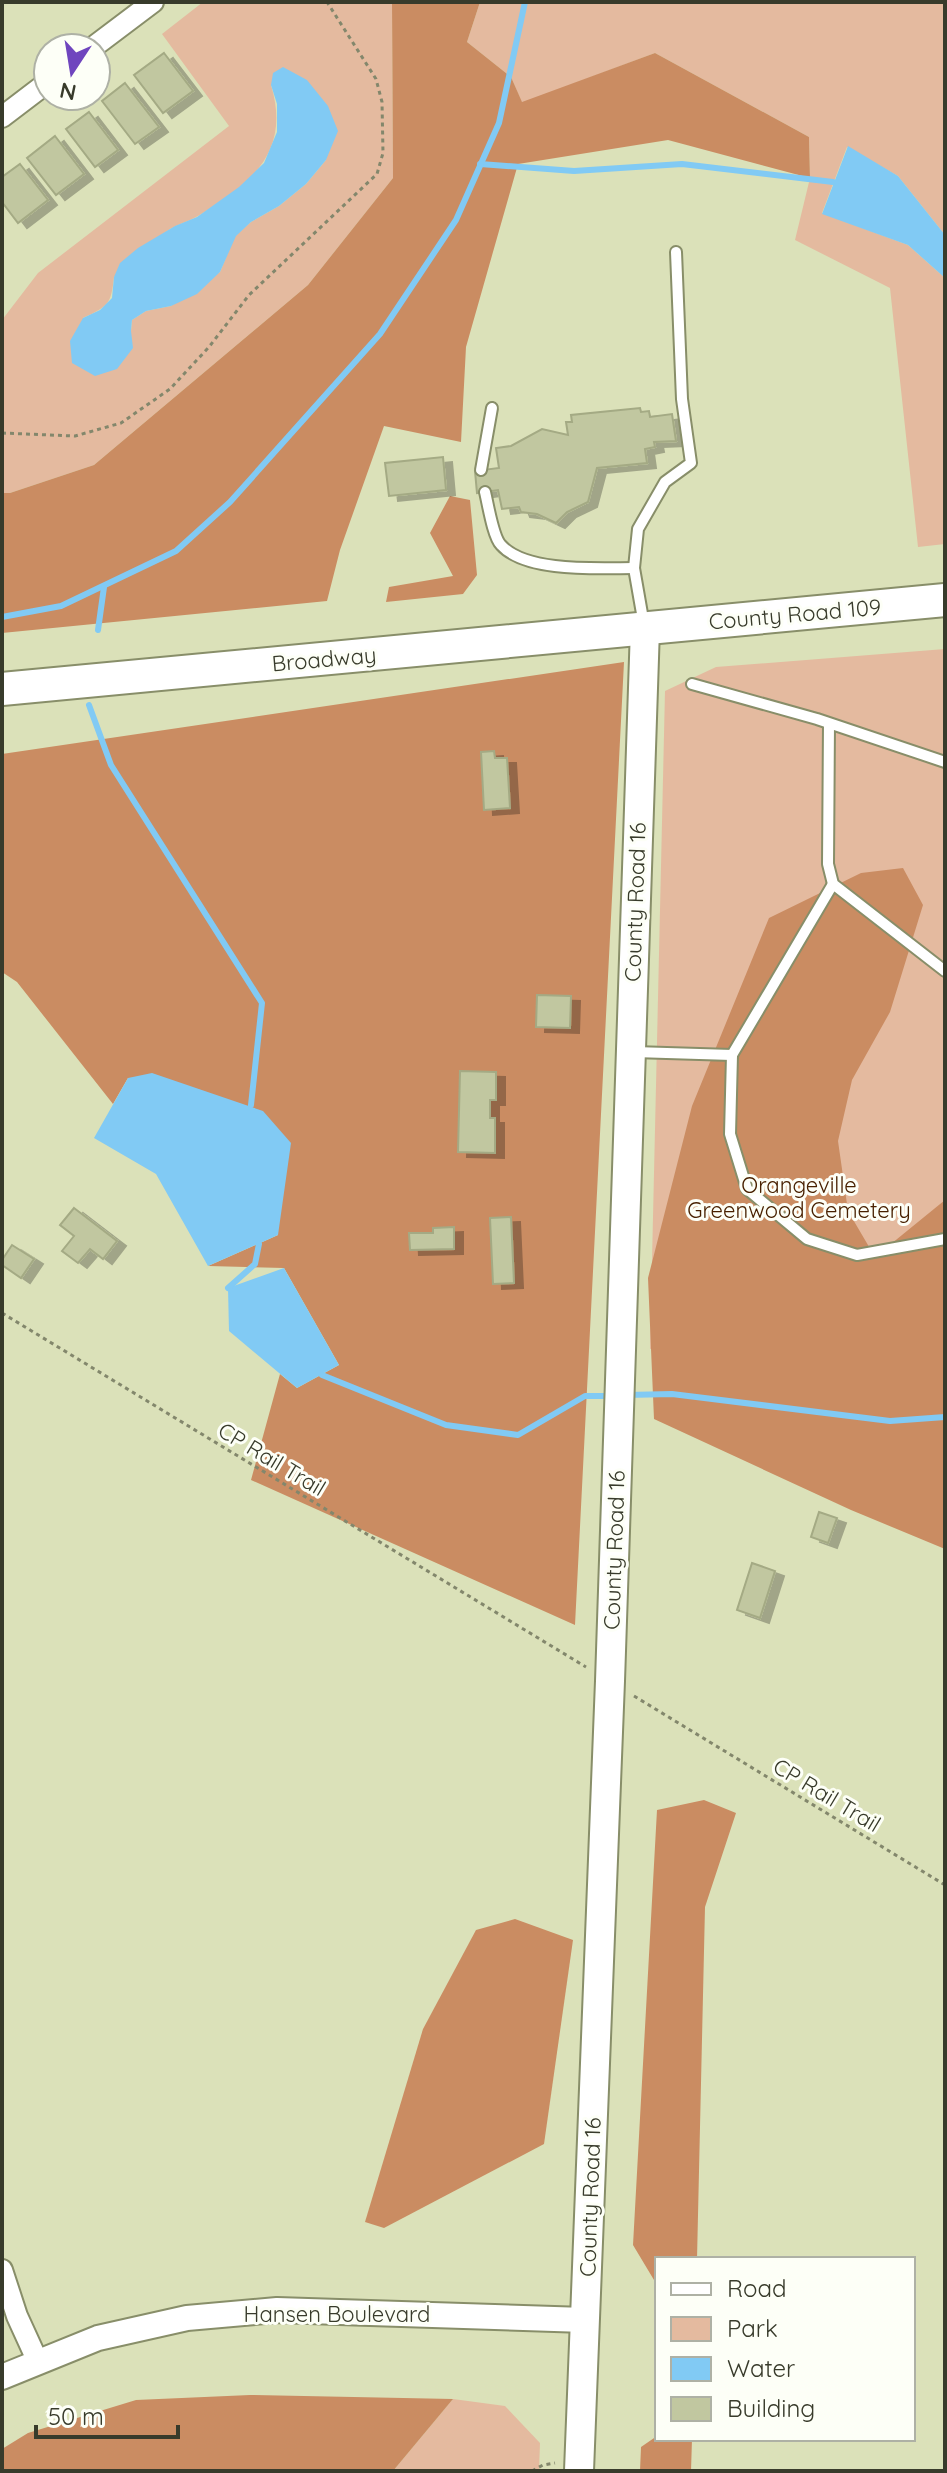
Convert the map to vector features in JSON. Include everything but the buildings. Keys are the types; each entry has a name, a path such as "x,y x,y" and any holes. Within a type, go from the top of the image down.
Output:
{"main road":[{"name":"County Road 109","path":"645,628 945,600"},
{"name":"Broadway","path":"2,689 645,628"},
{"name":"County Road 16","path":"579,2471 610,1681 645,628"}],"street":[{"path":"112,33 153,2"},
{"path":"2,117 32,94"},
{"path":"2,2270 17,2316 38,2362"},
{"name":"Hansen Boulevard","path":"2,2377 98,2338 172,2321 277,2310 585,2320"}],"lane":[{"path":"645,628 634,568 638,529 665,482 691,463 682,399 676,252"},
{"path":"481,470 492,408"},
{"path":"485,492 499,544 518,557 560,568 634,568"},
{"path":"692,684 945,762"},
{"path":"829,724 828,864 833,884 945,971"},
{"path":"833,884 732,1055 730,1134 747,1189 807,1239 857,1255 945,1239"},
{"path":"630,1052 732,1055"}],"path":[{"path":"2,433 75,436 121,423 170,389 209,347 249,295 377,174 383,153 382,102 376,79 327,2"},
{"name":"CP Rail Trail","path":"2,1313 945,1885"}],"green space":[{"path":"203,2 392,2 393,178 308,285 94,465 2,493 2,320 38,273 229,126 162,34","holes":["271,85 326,160 306,184 235,236 220,272 171,306 146,311 132,320 131,331 83,318 107,303 114,277 148,246 170,229 217,204 250,178 271,147 276,129"]},
{"path":"392,2 480,2 467,42 511,77 522,102 655,53 809,137 810,178 668,140 518,164 466,347 461,442 384,426 340,550 327,601 2,633 2,493 94,465 308,285 393,178"},
{"path":"480,2 945,2 945,235 898,176 847,147 822,213 908,245 945,278 945,544 918,547 890,288 795,240 810,178 809,137 655,53 522,103 511,77 467,42"},
{"path":"450,496 470,500 477,575 463,594 386,602 389,587 453,576 430,533"},
{"name":"Orangeville Greenwood Cemetery","path":"945,649 945,1338 650,1349 665,691 716,667"},
{"path":"624,662 575,1625 251,1480 280,1374 297,1388 339,1365 284,1268 208,1266 278,1235 128,1078 113,1104 17,982 2,972 2,754"},
{"path":"903,868 923,905 890,1012 852,1080 838,1141 848,1211 875,1257 945,1200 945,1549 851,1510 654,1419 648,1278 692,1106 769,918 861,873"},
{"path":"704,1800 736,1813 705,1907 697,2257 655,2257 655,2282 633,2245 657,1810"},
{"path":"515,1919 573,1940 544,2144 384,2228 365,2222 423,2029 476,1930"},
{"path":"250,2395 453,2399 393,2471 2,2471 2,2449 28,2433 136,2400"},
{"path":"453,2399 505,2406 540,2443 539,2471 393,2471"},
{"path":"655,2437 655,2441 692,2441 691,2471 640,2471 641,2447"}],"water":[{"path":"283,67 307,80 328,106 338,131 326,160 306,184 236,236 220,272 197,294 171,306 146,311 132,320 133,348 117,369 95,376 72,363 70,341 83,318 100,310 112,298 114,277 120,263 138,248 197,217 239,187 264,163 277,132 277,104 271,85 273,73"},
{"path":"848,146 898,176 945,235 945,278 908,245 822,214"},
{"path":"152,1073 263,1111 291,1143 278,1235 208,1266 156,1174 94,1138 128,1078"},
{"path":"284,1268 339,1365 297,1388 229,1331 228,1288"}],"waterway":[{"path":"2,617 61,606 176,551 230,502 380,334 456,220 499,123 525,2"},
{"path":"480,164 574,171 682,164 833,182"},
{"path":"98,630 104,587"},
{"path":"89,705 111,765 262,1003 251,1105"},
{"path":"228,1288 255,1264 259,1244"},
{"path":"322,1375 446,1425 518,1435 585,1396 611,1396"},
{"path":"626,1395 672,1394 890,1421 945,1417"}]}
